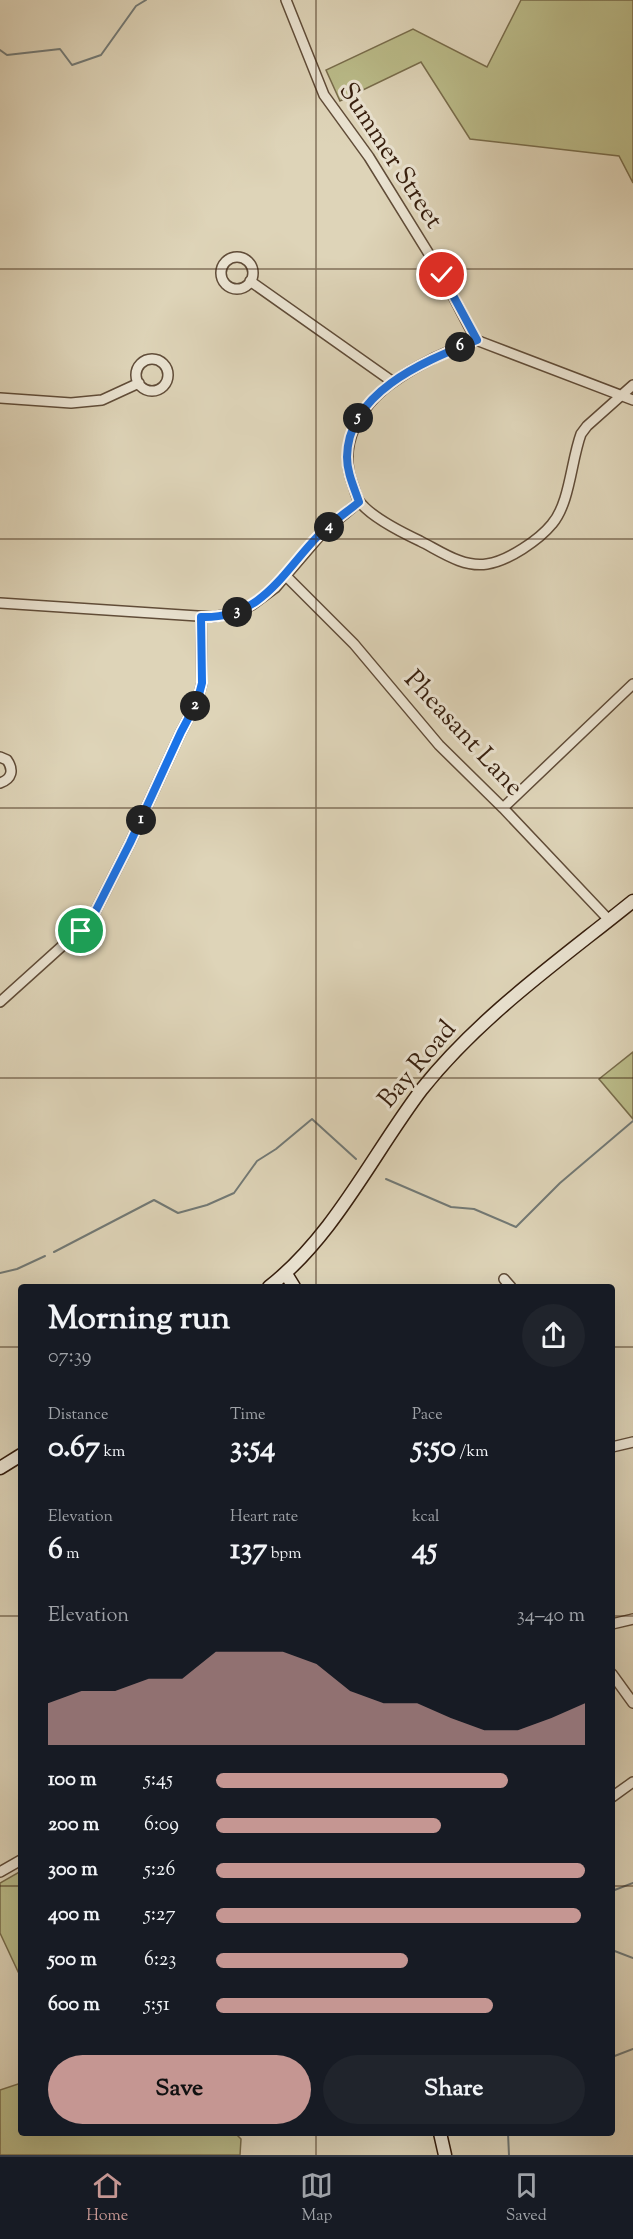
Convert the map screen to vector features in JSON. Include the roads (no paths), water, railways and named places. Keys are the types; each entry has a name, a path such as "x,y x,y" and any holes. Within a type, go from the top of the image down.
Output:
{"main road":[{"name":"Bay Road","path":"273,1284 286,1274 329,1225 423,1089 456,1050 541,974 633,901"},
{"path":"286,1274 292,1284"},
{"path":"0,1468 18,1457"},
{"path":"441,2136 445,2155"}],"street":[{"name":"Summer Street","path":"286,0 324,95 369,157 442,275 477,340"},
{"path":"250,282 393,382"},
{"path":"633,385 622,396 587,426 582,434 561,509 556,519 530,544 496,562 478,564 450,557 391,526 359,502 350,479 347,457 350,440 356,421 376,396 393,382 432,358 477,340 622,396 633,400"},
{"path":"0,398 71,403 102,400 139,383"},
{"path":"0,603 201,617 236,612 252,605 275,588 322,532 359,502"},
{"name":"Pheasant Lane","path":"286,576 354,644 439,745 503,808 609,920"},
{"path":"0,1002 91,920 197,702 202,683 201,617"},
{"path":"503,808 633,684"},
{"path":"0,757 11,765 11,775 0,783"},
{"path":"504,1279 508,1284"},
{"path":"615,1446 633,1442"},
{"path":"615,1623 633,1618"},
{"path":"615,1678 633,1703"},
{"path":"615,1795 633,1782"},
{"path":"0,1872 18,1862"}],"waterway":[{"path":"0,50 7,55 60,49 72,65 101,55 136,6 146,0"},
{"path":"54,1252 154,1200 178,1213 207,1205 234,1193 257,1161 276,1149 312,1119 356,1159"},
{"path":"386,1179 451,1207 474,1209 516,1227 560,1183 633,1121"},
{"path":"0,1273 17,1269 45,1256"},
{"path":"615,1890 633,1883"},
{"path":"615,1951 633,1958"},
{"path":"615,2056 633,2049"},
{"path":"508,2136 509,2155"}]}
